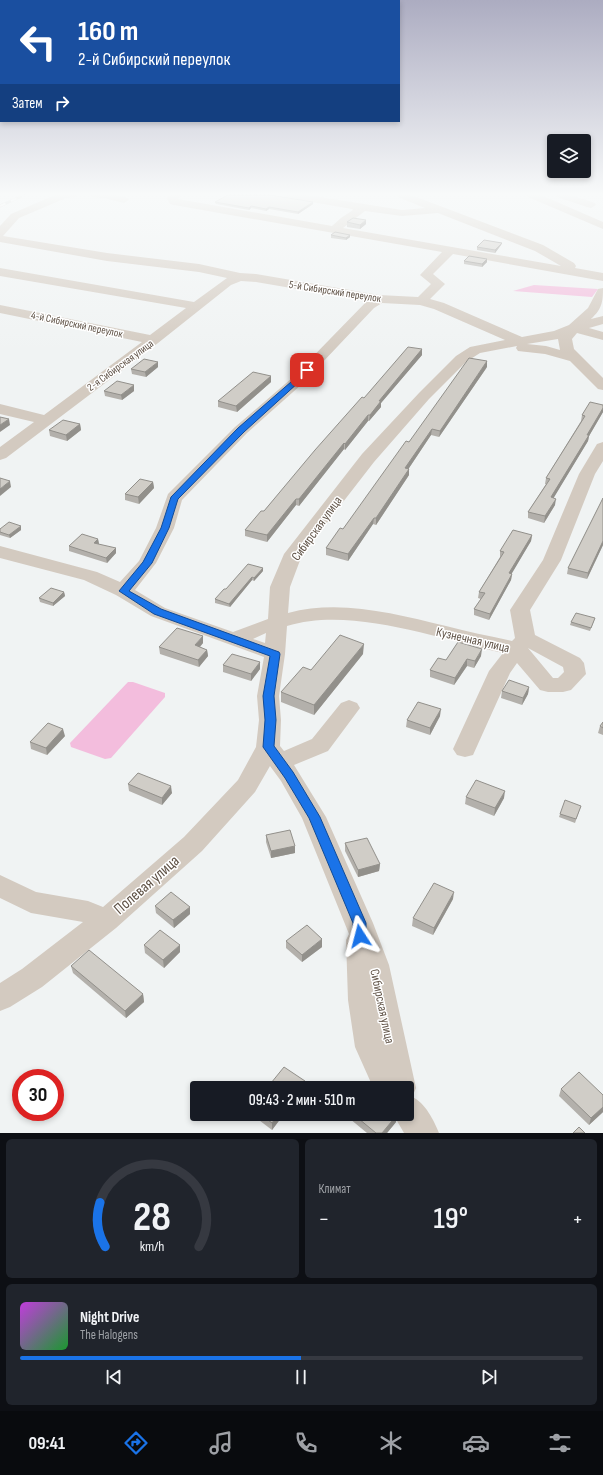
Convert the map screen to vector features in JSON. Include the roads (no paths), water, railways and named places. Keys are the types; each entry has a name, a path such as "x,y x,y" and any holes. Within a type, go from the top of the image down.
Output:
{"street":[{"name":"5-й Сибирский переулок","path":"60,248 107,257 199,268 240,277 263,279 379,299 421,301 439,306 520,341"},
{"path":"439,248 603,277"},
{"path":"539,248 578,272"},
{"path":"421,301 439,284 426,275 451,250"},
{"path":"0,272 197,306"},
{"name":"2-я Сибирская улица","path":"0,455 153,340 227,282 240,277"},
{"path":"603,292 598,311 574,328 566,339 567,350 603,386"},
{"path":"123,591 147,563 165,528 174,498 241,430 297,381 368,305 379,299"},
{"name":"4-й Сибирский переулок","path":"0,309 153,340"},
{"path":"475,350 557,335 574,328 603,320"},
{"path":"472,321 478,330 475,341 475,350"},
{"path":"574,328 603,336"},
{"path":"475,350 508,347 527,348 546,350 574,358"},
{"name":"Сибирская улица","path":"400,1081 375,965 359,923 314,817 274,754 268,696 275,654 280,587 293,554 368,458 419,401 462,358 475,350"},
{"path":"0,409 47,420"},
{"name":"Кузнечная улица","path":"233,639 277,622 305,616 341,613 381,617 466,638 521,644 520,610 552,560 587,474 603,447"},
{"path":"0,552 55,568 90,576 123,591 158,612 275,654"},
{"path":"464,749 500,671 521,644"},
{"path":"274,754 320,745 349,708"},
{"name":"Полевая улица","path":"0,998 32,978 106,920 199,838 274,754"},
{"path":"0,886 31,902 88,912 106,920"},
{"path":"359,923 362,1000 370,1047 387,1081"},
{"path":"414,1120 423,1133"}]}
